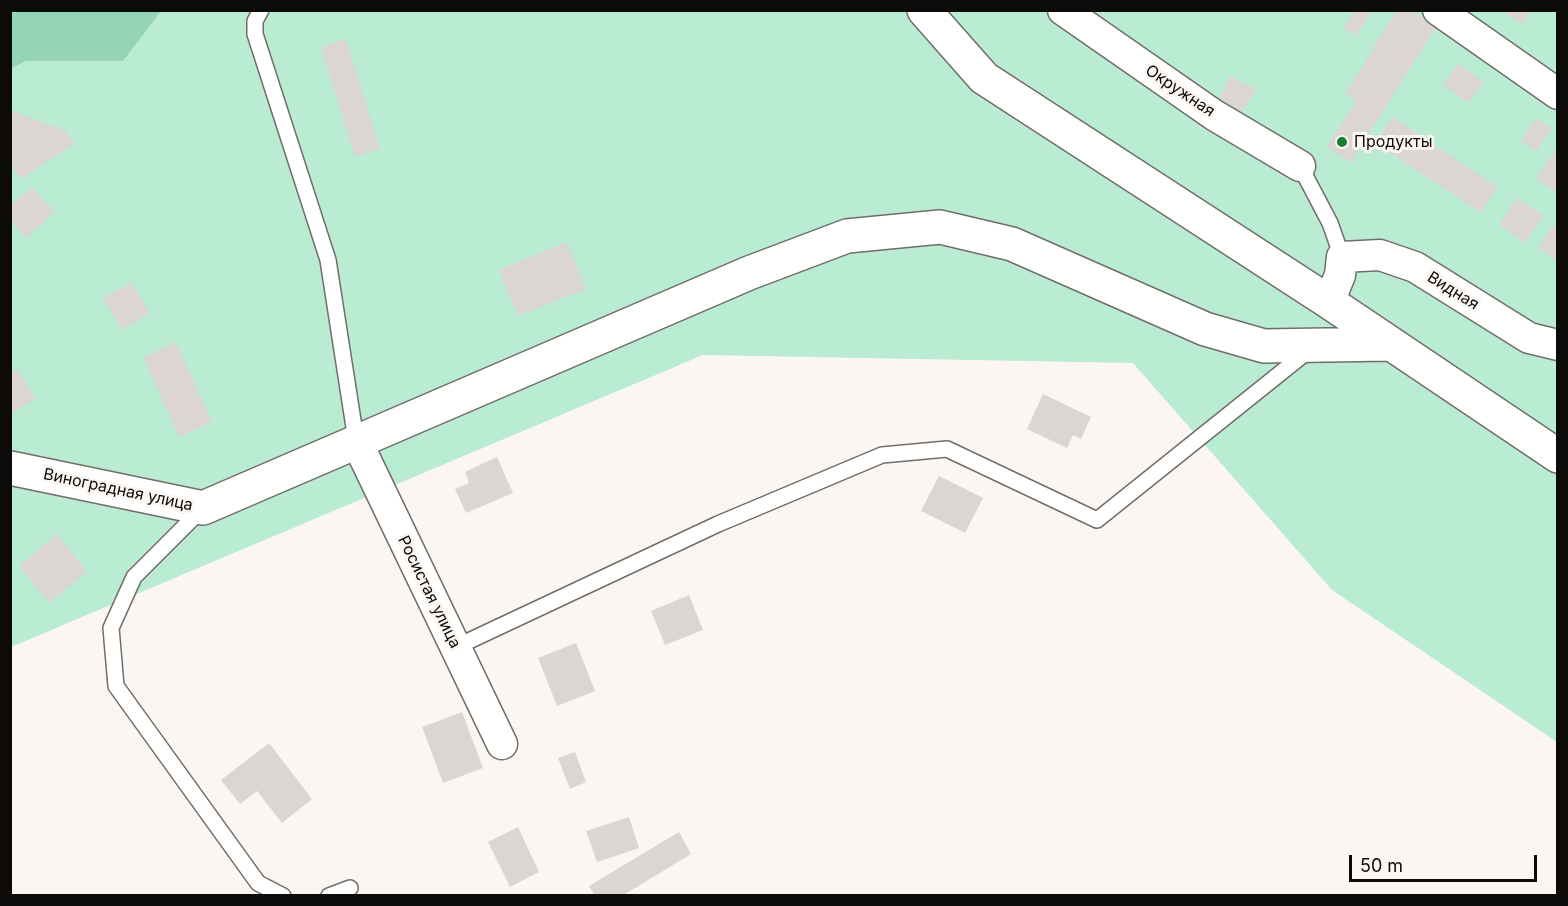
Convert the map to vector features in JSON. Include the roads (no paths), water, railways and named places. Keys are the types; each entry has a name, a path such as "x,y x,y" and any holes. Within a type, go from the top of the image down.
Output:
{"street":[{"path":"924,10 984,78 1329,302 1557,456"},
{"name":"Окружная","path":"1063,10 1214,115 1300,165"},
{"path":"1438,10 1557,94"},
{"name":"Виноградная улица","path":"10,468 203,508 356,440 749,273 848,236 916,229 940,227 1012,244 1205,329 1263,346 1389,344"},
{"name":"Видная","path":"1342,257 1380,255 1415,267 1528,339 1557,345"},
{"path":"1329,302 1340,275 1342,257"},
{"name":"Росистая улица","path":"356,440 502,744"}],"lane":[{"path":"261,10 255,21 255,34 328,260 356,440"},
{"path":"1300,165 1330,224 1342,257"},
{"path":"456,647 718,524 882,454 947,449 1097,520 1315,345"},
{"path":"203,508 134,577 111,628 116,686 258,883 283,896"},
{"path":"329,896 350,888"}],"place":[{"name":"Продукты","path":"1342,142"}]}
